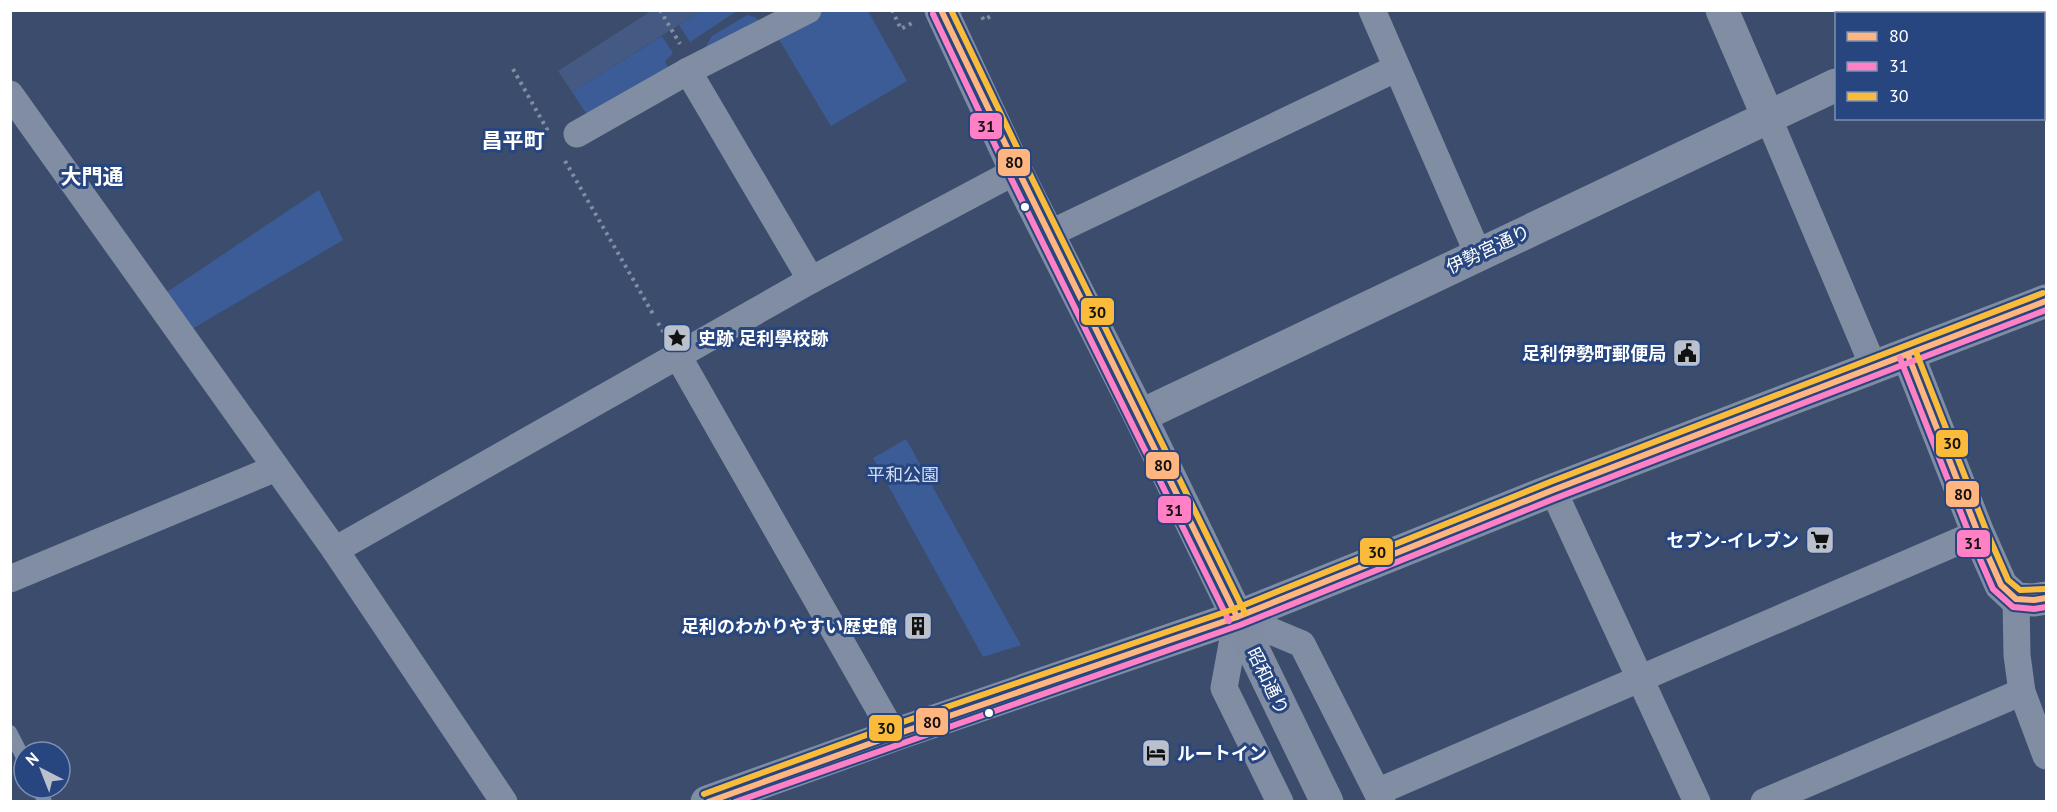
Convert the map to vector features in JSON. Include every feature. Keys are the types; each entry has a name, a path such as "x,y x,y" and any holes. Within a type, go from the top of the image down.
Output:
{"highway":[{"name":"昭和通り","path":"941,10 1016,171 1140,416 1327,801"}],"main road":[{"path":"707,801 1237,617 1553,490 2046,301"}],"street":[{"path":"564,142 688,71 808,10"},
{"path":"1372,10 1478,254"},
{"path":"1722,10 1874,368"},
{"path":"1049,234 1397,68"},
{"path":"688,71 811,280"},
{"name":"伊勢宮通り","path":"1140,416 1835,85"},
{"path":"10,94 334,550 504,801"},
{"path":"334,550 811,280 1016,171"},
{"path":"1908,355 1978,533 2001,585 2031,598 2017,655 2022,692 2046,756"},
{"path":"678,356 894,735"},
{"path":"10,579 276,468"},
{"path":"1553,490 1697,801"},
{"path":"1280,801 1224,688 1237,617 1302,644 1379,796 1641,678 1978,533"},
{"path":"1764,801 2022,692"}],"path":[{"path":"660,10 672,32"},
{"path":"892,10 901,29"},
{"path":"984,20 991,16"},
{"path":"513,69 564,142 653,314"}],"green space":[{"path":"701,11 737,11 690,42 679,25"},
{"path":"823,11 868,11 907,81 831,126 777,36"},
{"path":"747,15 755,17 762,25 708,49 706,46 712,36"},
{"path":"662,36 673,53 665,61 671,74 590,119 572,92"},
{"path":"319,190 343,240 192,329 167,292"},
{"name":"平和公園","path":"906,439 1021,645 983,657 873,458"}],"shaded area":[{"path":"651,11 701,11 572,92 558,71"}],"transit line":[{"name":"80","path":"941,10 1237,617"},
{"name":"30","path":"951,10 1245,613"},
{"name":"31","path":"933,14 1005,166 1229,621"},
{"name":"30","path":"704,794 891,726 1234,609 1550,482 2043,293"},
{"name":"80","path":"708,802 894,735 1237,617 1553,490 2046,301"},
{"name":"31","path":"735,802 1240,625 1556,498 2046,310"},
{"name":"30","path":"1916,352 2008,580 2020,590 2045,589"},
{"name":"80","path":"1908,355 1978,533 2001,585 2016,599 2046,598"},
{"name":"31","path":"1900,358 1993,589 2013,607 2034,609 2046,607"}],"place":[{"name":"史跡 足利學校跡","path":"677,338"},
{"name":"足利伊勢町郵便局","path":"1687,353"},
{"name":"セブン-イレブン","path":"1820,540"},
{"name":"足利のわかりやすい歴史館","path":"918,626"},
{"name":"ルートイン","path":"1156,753"}],"district":[{"name":"昌平町","path":"513,140"},
{"name":"大門通","path":"92,176"}]}
